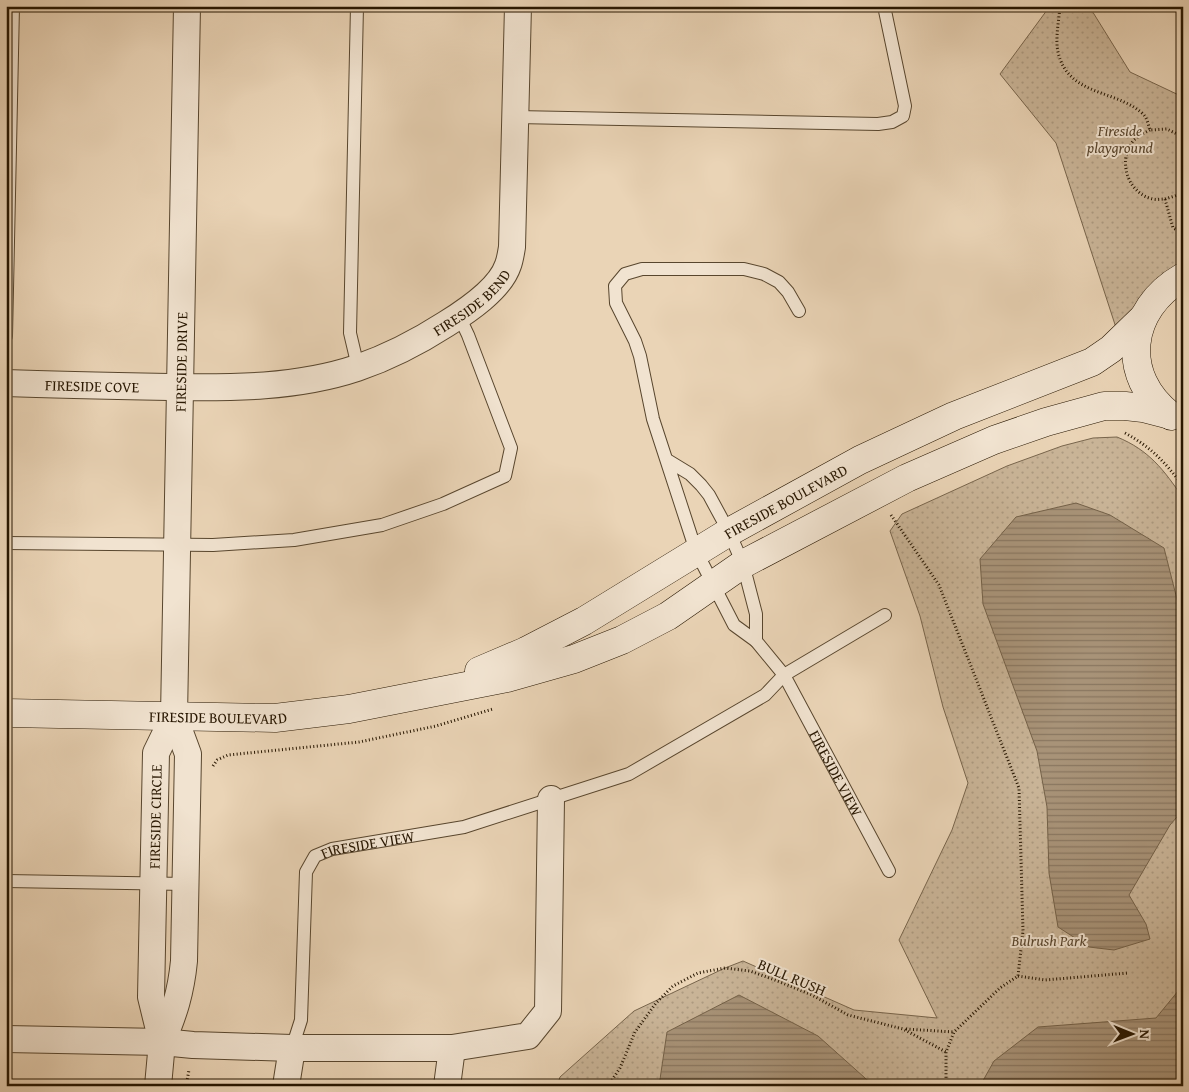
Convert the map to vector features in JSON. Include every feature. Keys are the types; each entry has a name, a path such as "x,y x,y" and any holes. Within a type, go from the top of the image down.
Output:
{"street":[{"name":"FIRESIDE DRIVE","path":"174,716 186,6"},
{"name":"FIRESIDE BEND","path":"179,387 233,387 280,384 309,380 358,368 420,340 459,316 482,298 500,280 508,265 512,247 518,6"},
{"path":"1176,419 1156,403 1146,388 1139,371 1136,353 1138,335 1143,318 1154,300 1168,286 1183,277"},
{"name":"FIRESIDE BOULEVARD","path":"429,692 526,651 584,621 696,551 860,460 954,416 1092,362 1111,349 1143,318"},
{"name":"FIRESIDE COVE","path":"6,383 179,387"},
{"name":"FIRESIDE BOULEVARD","path":"6,713 275,718 349,709 507,678 574,659 622,640 668,616 713,582 743,564 907,478 994,440 1055,419 1104,406 1143,408 1176,419"},
{"name":"FIRESIDE CIRCLE","path":"162,1042 151,997 156,753 174,716"},
{"name":"FIRESIDE CIRCLE","path":"158,1086 162,1042 174,1014 181,990 184,961 188,754 174,716"},
{"path":"6,1039 162,1042 193,1045 292,1048 452,1048 528,1036 548,1010 551,799"},
{"name":"FIRESIDE VIEW","path":"286,1086 292,1048"},
{"path":"447,1086 452,1048"}],"lane":[{"path":"6,336 13,6"},
{"path":"357,6 350,333 358,368"},
{"path":"516,117 878,124 892,122 903,116 905,106 884,6"},
{"name":"FIRESIDE VIEW","path":"800,311 779,282 764,274 744,269 642,269 625,274 615,286 616,303 638,349 653,419 696,551 734,625 756,641 784,675 889,872"},
{"path":"6,543 213,545 294,540 382,524 443,504 506,476 511,448 459,316"},
{"path":"667,460 690,474 705,490 729,532 743,564 756,614 756,641"},
{"name":"FIRESIDE VIEW","path":"292,1048 301,1020 306,872 315,856 332,849 464,828 629,774 765,695 784,675 885,615"},
{"path":"6,881 186,884"}],"path":[{"path":"1060,6 1057,50 1062,65 1069,76 1081,84 1122,101 1142,113 1150,130"},
{"path":"1183,137 1167,129 1150,130 1141,134 1133,142 1126,155 1127,174 1136,190 1144,196 1153,199 1165,199 1178,195 1183,191"},
{"path":"1178,195 1183,213"},
{"path":"1165,199 1173,228 1182,231"},
{"path":"1117,432 1125,433 1150,448 1183,486"},
{"path":"889,512 939,585 1019,788 1023,931 1018,976"},
{"path":"210,772 217,760 228,755 359,742 436,726 496,707"},
{"name":"BULL RUSH","path":"608,1086 620,1068 635,1032 656,1003 673,986 698,973 712,970 725,968 750,971 812,995 848,1015 903,1029 954,1032"},
{"path":"946,1086 946,1052 954,1032 1000,988 1018,976 1045,980 1128,973"},
{"name":"BULL RUSH","path":"903,1029 946,1052"},
{"path":"186,1086 193,1045"}],"green space":[{"name":"Fireside playground","path":"1050,6 1089,6 1130,72 1183,97 1183,277 1120,340 1056,143 1000,74"},
{"name":"Bulrush Park","path":"1117,437 1138,448 1155,462 1183,498 1183,1086 557,1086 560,1077 634,1011 743,961 854,1010 937,1018 899,940 952,830 968,783 943,707 920,616 890,531 902,514 1007,466 1062,446 1093,438"}],"shaded area":[{"path":"1076,503 1110,515 1164,548 1183,623 1183,810 1170,825 1129,895 1146,924 1150,939 1114,950 1089,947 1058,927 1049,873 1047,807 1037,751 983,604 980,559 1016,517"},
{"path":"1183,985 1183,1086 980,1086 994,1061 1038,1027 1156,1018"},
{"path":"739,995 818,1036 874,1086 659,1086 667,1032"}]}
